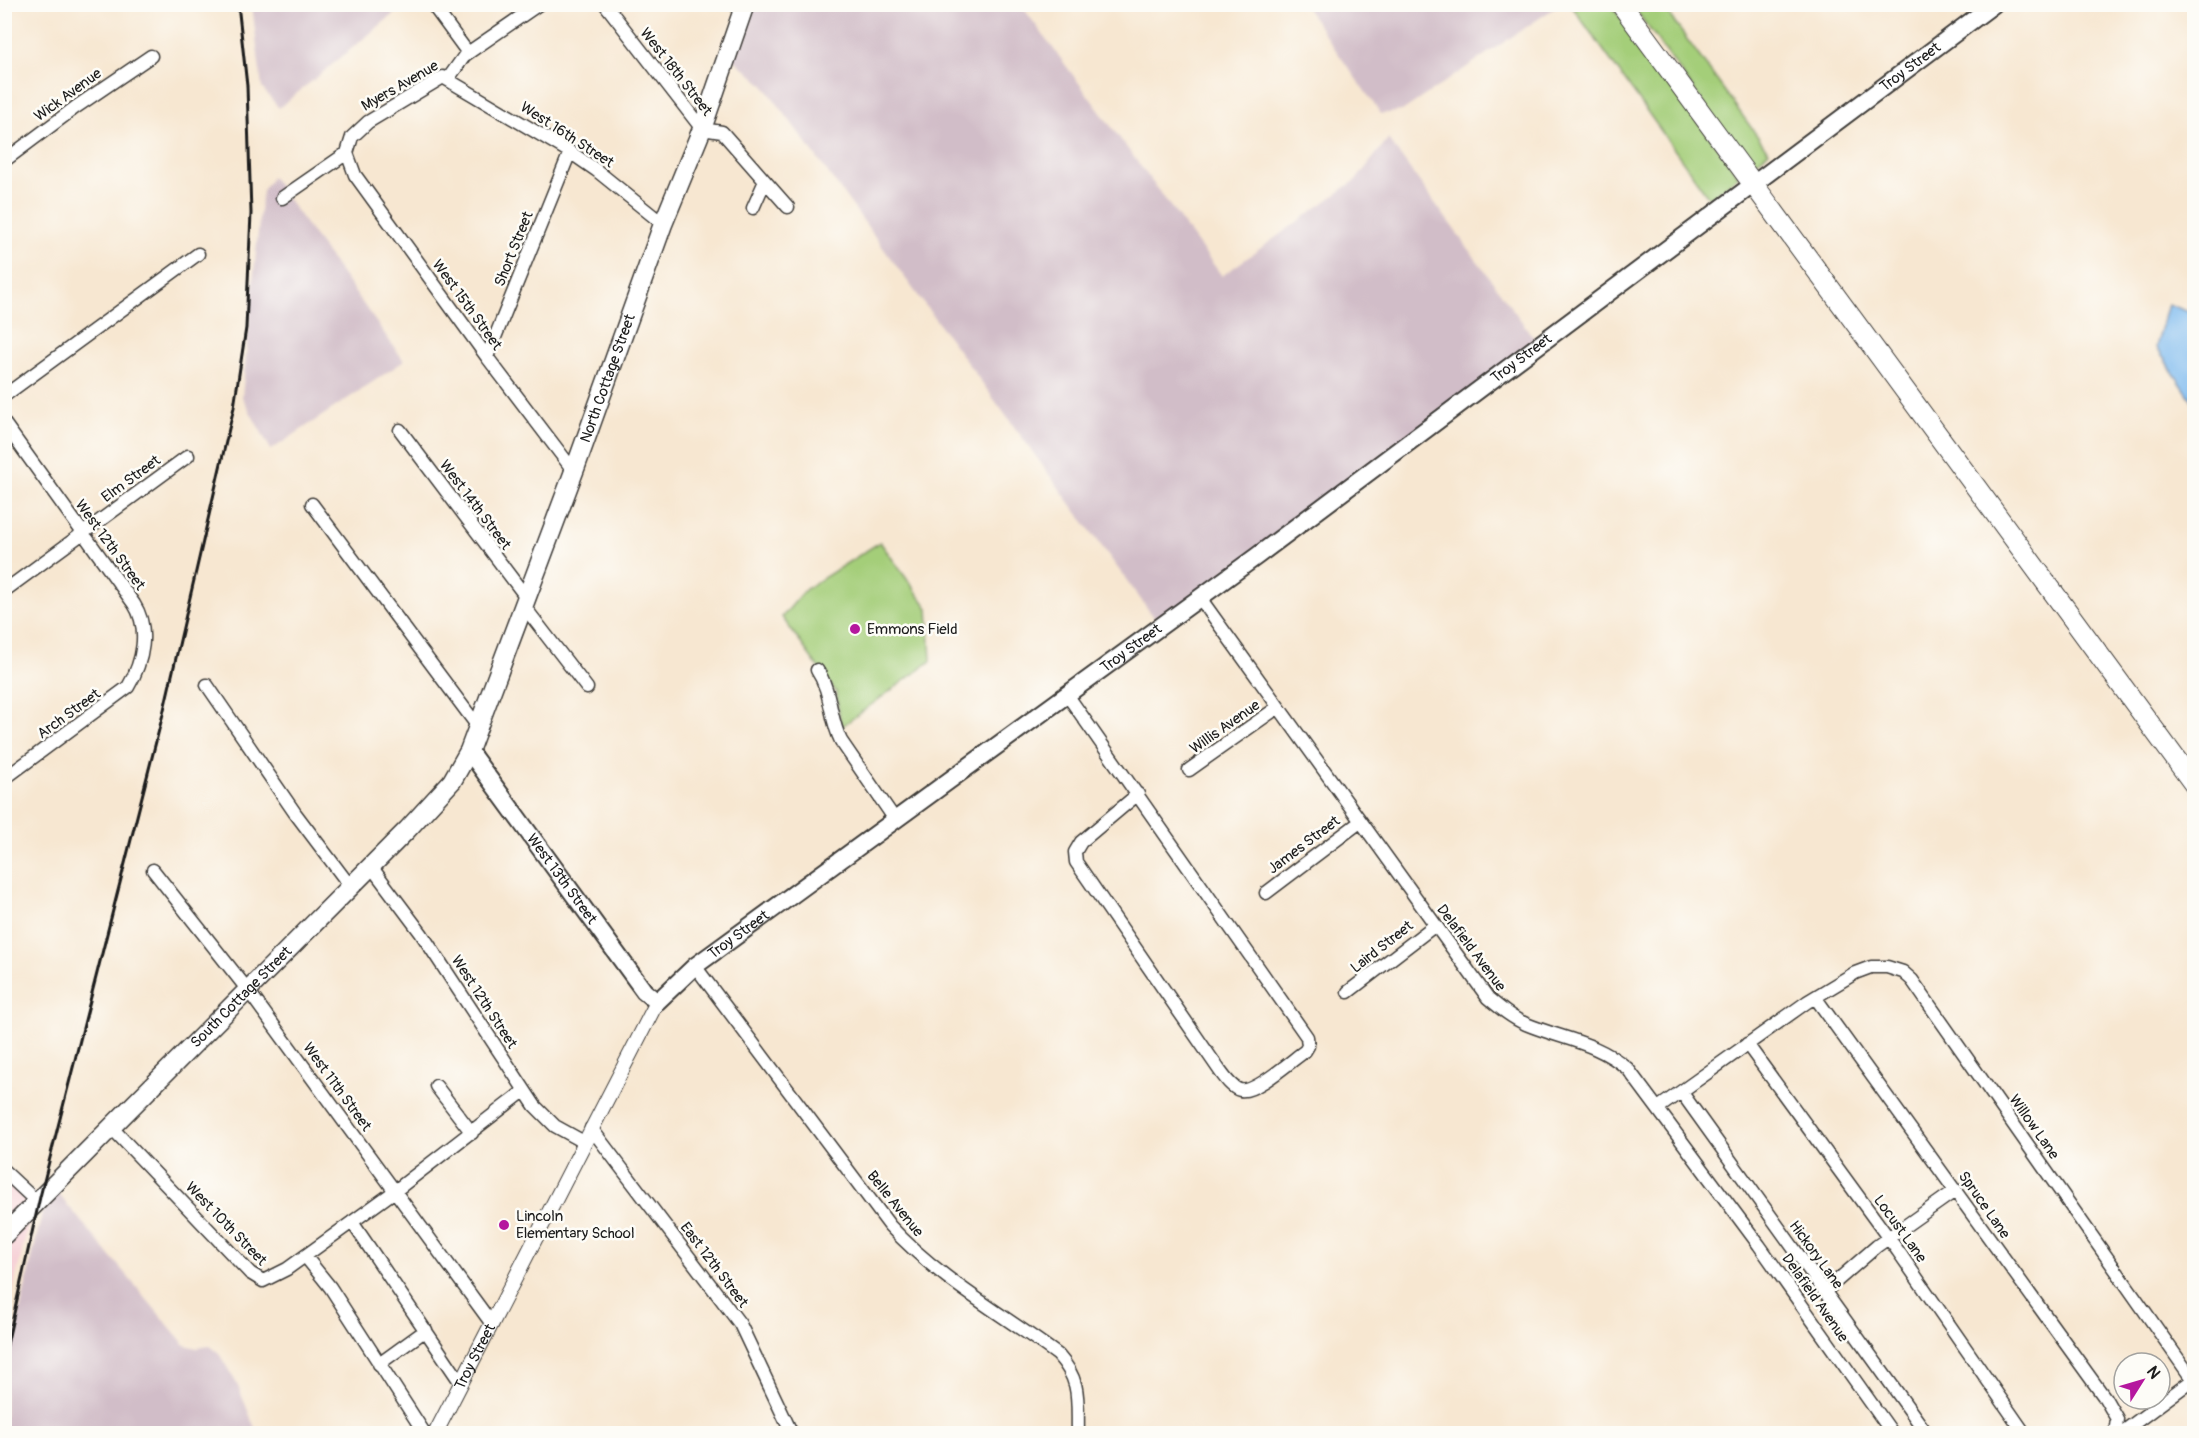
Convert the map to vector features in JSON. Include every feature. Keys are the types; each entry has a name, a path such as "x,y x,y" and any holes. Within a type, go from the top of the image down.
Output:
{"highway":[{"path":"1621,4 2194,784"}],"main road":[{"name":"North Cottage Street","path":"469,751 663,224 702,129 745,4"},
{"name":"Troy Street","path":"657,1002 695,966 1068,696 1994,4"},
{"name":"South Cottage Street","path":"4,1235 452,781 469,751"},
{"name":"West 13th Street","path":"469,751 645,991 657,1002"}],"street":[{"path":"432,4 468,53"},
{"name":"Myers Avenue","path":"282,198 347,153 352,137 368,122 437,79 448,79 468,53 538,4"},
{"name":"West 18th Street","path":"605,4 702,129"},
{"name":"Wick Avenue","path":"4,161 76,107 151,56"},
{"name":"West 16th Street","path":"448,79 570,152 604,176 663,224"},
{"path":"702,129 722,132 788,207"},
{"name":"Short Street","path":"487,357 570,152"},
{"name":"West 15th Street","path":"347,153 355,175 487,357 573,470"},
{"path":"753,208 765,181"},
{"path":"4,396 198,254"},
{"name":"West 12th Street","path":"4,423 134,604 144,626 143,642 135,672 128,687 121,693"},
{"name":"West 14th Street","path":"400,430 587,688"},
{"name":"Elm Street","path":"4,591 188,456"},
{"path":"312,504 479,728"},
{"name":"Delafield Avenue","path":"1200,598 1488,998 1504,1012 1525,1024 1578,1040 1615,1057 1628,1069 1760,1245 1893,1434"},
{"path":"817,670 828,688 835,727 841,741 896,821"},
{"path":"207,685 295,813 350,886"},
{"name":"Arch Street","path":"4,779 121,693"},
{"path":"1068,696 1138,794 1226,919 1308,1041 1305,1051 1257,1086 1241,1090 1227,1080 1076,862 1075,852 1081,842 1138,794"},
{"name":"Willis Avenue","path":"1190,770 1277,708"},
{"name":"James Street","path":"1266,893 1360,822"},
{"name":"West 12th Street","path":"370,865 421,933 524,1091 546,1119 584,1142"},
{"name":"West 11th Street","path":"153,870 247,989 492,1324"},
{"name":"Laird Street","path":"1348,992 1434,926"},
{"name":"Belle Avenue","path":"695,966 890,1226 914,1252 945,1278 1058,1355 1069,1367 1075,1377 1078,1434"},
{"name":"Willow Lane","path":"1658,1108 1815,997 1855,973 1871,967 1896,969 1912,980 2194,1380"},
{"name":"Spruce Lane","path":"1815,997 2105,1398 2117,1419 2115,1434"},
{"name":"Troy Street","path":"435,1434 657,1002"},
{"name":"Locust Lane","path":"1747,1044 1888,1238 2025,1434"},
{"path":"436,1086 472,1133"},
{"name":"West 10th Street","path":"110,1126 258,1279 269,1281 395,1191 524,1091"},
{"name":"Hickory Lane","path":"1682,1093 1927,1434"},
{"name":"East 12th Street","path":"591,1128 740,1324 792,1434"},
{"path":"4,1171 36,1201"},
{"path":"1824,1292 1888,1238 1956,1190"},
{"path":"352,1222 461,1383"},
{"path":"305,1256 330,1287 425,1434"},
{"path":"379,1364 426,1330"},
{"path":"2120,1434 2194,1380"}],"shaded area":[{"path":"252,5 389,5 395,13 279,108 262,88"},
{"path":"752,5 1021,5 1222,276 1357,179 1388,139 1536,341 1158,623 763,84 732,58"},
{"path":"1304,5 1559,5 1402,111 1381,114"},
{"path":"272,177 404,361 271,450 242,397 262,191"},
{"path":"5,1165 35,1196 5,1325"},
{"path":"55,1190 185,1345 197,1348 210,1346 218,1352 237,1384 257,1433 5,1434 5,1378 44,1204"}],"green space":[{"path":"1571,5 1611,5 1739,176 1709,198"},
{"path":"1632,5 1662,5 1769,152 1750,167"},
{"name":"Emmons Field","path":"880,542 928,608 931,661 841,727 836,692 782,617 806,589"}],"water":[{"path":"2168,304 2194,314 2194,403 2156,347"}],"railway":[{"path":"4,1358 40,1197 163,714 234,407 246,328 251,213 247,86 238,4"}],"place":[{"name":"Emmons Field","path":"855,629"},
{"name":"Lincoln Elementary School","path":"504,1225"}]}
